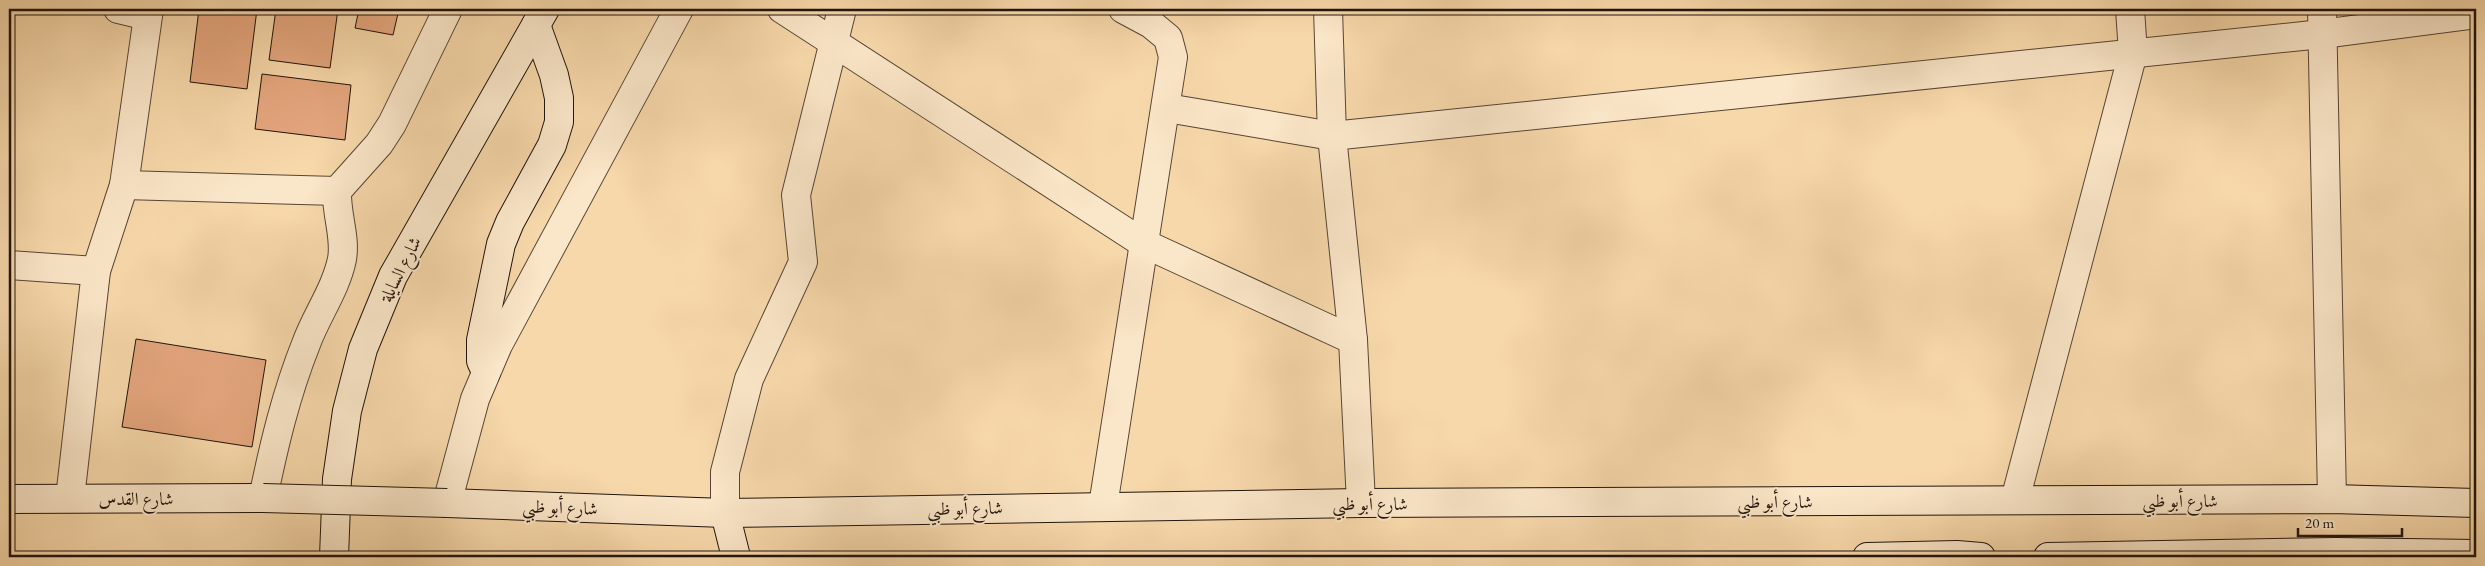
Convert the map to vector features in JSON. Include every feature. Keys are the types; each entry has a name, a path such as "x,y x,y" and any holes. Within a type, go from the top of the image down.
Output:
{"street":[{"path":"70,498 96,271 124,185 148,12 118,9"},
{"path":"264,498 276,436 293,377 315,318 337,275 342,258 337,191 379,144 392,124 448,9"},
{"path":"447,503 475,399 486,372 679,9"},
{"path":"782,9 1143,243 1353,340"},
{"path":"736,557 725,513 725,472 749,379 803,262 796,196 842,9"},
{"path":"1103,506 1143,243 1167,108 1173,57 1168,38 1151,24 1123,9"},
{"path":"1328,9 1332,136 1353,340 1361,503"},
{"path":"2015,500 2133,53 2130,9"},
{"path":"1167,108 1332,136 2133,53 2322,21 2476,14"},
{"path":"486,372 481,361 480,350 501,244 510,222 552,145 559,122 559,98 541,17"},
{"name":"شارع السايلة","path":"334,557 337,480 347,410 363,349 393,276 541,17"},
{"path":"2322,21 2332,499"},
{"path":"124,185 337,191"},
{"path":"9,265 96,271"},
{"name":"شارع أبو ظبي","path":"264,498 725,513 1361,503 2332,499 2476,503"},
{"name":"شارع القدس","path":"9,499 264,498"},
{"path":"2048,557 2336,552 2476,554"},
{"path":"1866,557 1965,557"}],"building":[{"path":"199,9 257,9 247,89 190,82"},
{"path":"276,9 338,9 330,68 269,60"},
{"path":"359,9 399,9 393,35 355,28"},
{"path":"262,74 351,85 345,140 255,129"},
{"path":"136,339 266,360 252,447 122,427"}]}
